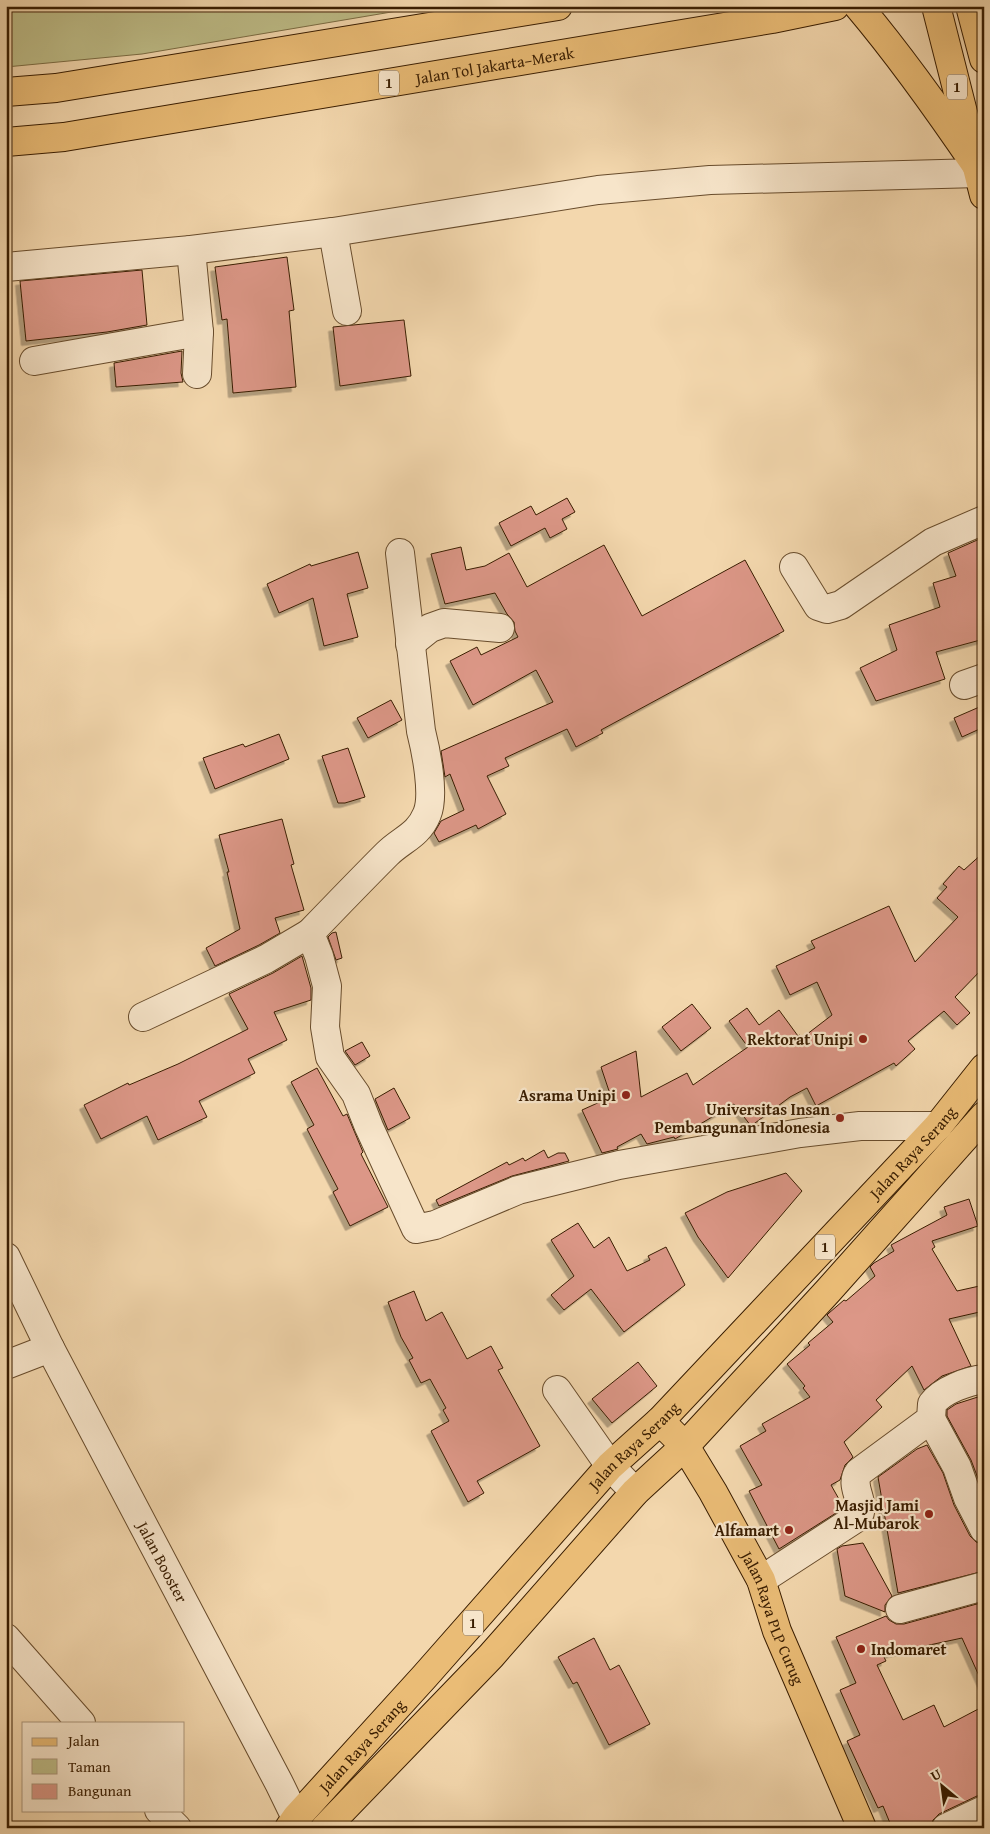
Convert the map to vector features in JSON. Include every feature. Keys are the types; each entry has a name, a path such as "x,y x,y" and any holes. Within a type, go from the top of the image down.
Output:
{"main road":[{"path":"6,92 65,86 558,6"},
{"name":"Jalan Tol Jakarta–Merak","path":"6,142 64,137 772,19 835,6"},
{"path":"858,6 894,49 926,92 980,179"},
{"name":"1","path":"936,6 980,179"},
{"name":"1","path":"970,6 984,58"},
{"name":"Jalan Raya Serang","path":"292,1823 432,1669 610,1466 660,1421 938,1126 984,1068"},
{"name":"Jalan Raya Serang","path":"325,1828 491,1656 635,1492 685,1446 828,1291 984,1116"},
{"name":"Jalan Raya PLP Curug","path":"660,1421 685,1446 713,1492 761,1580 777,1631 861,1827"}],"street":[{"path":"6,267 192,250 334,232 598,190 710,180 980,179"},
{"path":"334,232 347,311"},
{"path":"192,250 199,332 198,374"},
{"path":"34,362 199,332"},
{"path":"794,567 818,606 827,609 841,605 934,542 984,520"},
{"path":"143,1017 266,959 310,933 390,852 415,833 428,813 430,802 426,752 421,731 400,553"},
{"path":"410,644 430,628 444,623 500,628"},
{"path":"310,933 319,956 327,986 325,1027 330,1057 356,1094 373,1136 416,1229 435,1225 518,1190 619,1165 808,1132 860,1126 938,1126"},
{"name":"Jalan Booster","path":"6,1257 50,1348 279,1783 292,1823"},
{"path":"6,1365 50,1348"},
{"path":"981,1518 968,1498 957,1467 931,1419 932,1404 940,1396 956,1388 984,1379"},
{"path":"557,1390 610,1466 635,1492"},
{"path":"761,1580 858,1516 861,1507 854,1483 857,1475 931,1419"},
{"path":"900,1608 984,1586"},
{"path":"6,1638 80,1722"},
{"path":"279,1783 317,1794"},
{"path":"946,1828 984,1810"},
{"path":"161,1812 177,1828"}],"green space":[{"path":"6,6 427,6 142,54 6,67"}],"building":[{"path":"287,257 294,310 289,311 296,387 233,393 227,319 222,320 215,267"},
{"path":"142,270 147,325 107,332 26,341 20,281"},
{"path":"404,320 411,376 340,386 333,327"},
{"path":"182,351 181,373 183,382 116,387 114,363"},
{"path":"567,498 575,512 562,519 567,529 550,538 545,528 511,546 499,523 531,506 536,515"},
{"path":"984,537 984,639 936,652 945,679 876,701 860,668 897,650 889,625 940,607 933,583 956,576 948,553"},
{"path":"604,545 642,616 745,560 784,631 601,730 603,733 576,747 567,729 505,758 509,766 487,776 506,814 478,829 476,825 439,842 434,833 441,821 464,810 450,774 445,777 441,751 553,702 536,670 473,705 450,661 477,647 481,655 518,637 514,622 495,593 445,604 431,554 461,547 466,570 485,566 509,553 527,587"},
{"path":"358,552 368,588 347,594 358,637 324,646 313,598 279,613 267,584 310,564 311,566"},
{"path":"391,700 402,720 368,738 357,718"},
{"path":"984,705 984,727 962,737 954,718"},
{"path":"279,734 289,759 215,789 203,758 243,744 245,747"},
{"path":"348,748 365,797 345,803 338,803 322,756"},
{"path":"282,819 294,864 291,865 304,910 275,918 280,933 215,966 206,948 240,929 227,872 229,872 219,835"},
{"path":"984,852 984,967 955,997 970,1013 957,1025 944,1011 908,1041 915,1049 896,1066 894,1063 816,1106 807,1088 790,1097 751,1126 734,1104 675,1139 674,1137 647,1144 641,1134 617,1147 618,1149 602,1153 582,1110 611,1097 601,1067 636,1051 641,1097 687,1073 693,1085 748,1047 729,1021 747,1008 759,1025 779,1010 798,1036 800,1035 802,1038 832,1015 817,982 790,995 776,966 815,948 811,941 889,906 915,962 958,917 937,898 947,887 943,884 959,866 964,870"},
{"path":"336,932 342,958 336,960 328,937"},
{"path":"302,956 311,988 311,1000 274,1012 287,1040 248,1059 255,1073 199,1101 207,1117 158,1140 147,1116 101,1139 84,1105 128,1083 129,1085 178,1064 248,1029 229,994 273,973"},
{"path":"692,1004 711,1028 681,1051 662,1027"},
{"path":"362,1042 370,1056 355,1065 345,1051"},
{"path":"317,1068 343,1116 347,1114 363,1152 361,1154 388,1207 350,1226 333,1192 338,1189 307,1129 314,1125 291,1082"},
{"path":"394,1088 410,1118 388,1130 375,1099"},
{"path":"544,1150 548,1158 558,1153 565,1153 569,1161 512,1176 439,1206 436,1200 507,1162 509,1165 523,1158 525,1161"},
{"path":"786,1173 802,1191 728,1278 698,1237 685,1213 727,1192"},
{"path":"969,1199 978,1226 932,1241 935,1247 932,1249 957,1291 984,1285 984,1311 949,1319 971,1366 942,1376 924,1390 912,1366 876,1400 882,1407 844,1442 853,1457 845,1465 840,1480 831,1485 844,1508 779,1549 749,1491 762,1485 740,1446 766,1431 762,1424 810,1397 803,1388 805,1386 787,1364 833,1322 827,1315 875,1276 870,1267 894,1251 891,1245 947,1215 944,1207"},
{"path":"578,1223 594,1248 609,1237 627,1271 650,1260 648,1256 666,1247 685,1285 624,1332 591,1289 564,1310 551,1295 574,1276 551,1240"},
{"path":"414,1291 426,1321 442,1312 467,1359 491,1346 503,1368 498,1370 540,1446 477,1481 484,1493 468,1502 431,1431 449,1421 443,1410 446,1408 430,1379 421,1383 409,1360 413,1358 401,1337 388,1302"},
{"path":"638,1362 657,1386 612,1423 592,1399"},
{"path":"984,1395 984,1494 971,1460 947,1416 947,1410 956,1404"},
{"name":"Masjid Jami Al-Mubarok","path":"927,1445 943,1473 954,1505 970,1536 976,1542 984,1545 984,1571 898,1593 878,1477 917,1449"},
{"path":"863,1543 892,1596 885,1605 885,1612 845,1596 837,1549 842,1546"},
{"path":"984,1602 984,1687 962,1638 883,1655 886,1661 877,1665 903,1720 934,1705 944,1727 984,1706 984,1795 977,1796 939,1814 933,1820 931,1828 892,1828 883,1806 878,1808 847,1741 860,1735 840,1690 856,1683 836,1637 886,1616 896,1624 904,1624"},
{"path":"594,1638 610,1670 619,1665 650,1724 609,1745 577,1682 573,1684 558,1657"}],"place":[{"name":"Rektorat Unipi","path":"863,1039"},
{"name":"Asrama Unipi","path":"626,1095"},
{"name":"Universitas Insan Pembangunan Indonesia","path":"840,1118"},
{"name":"Masjid Jami Al-Mubarok","path":"929,1514"},
{"name":"Alfamart","path":"789,1530"},
{"name":"Indomaret","path":"861,1649"}]}
